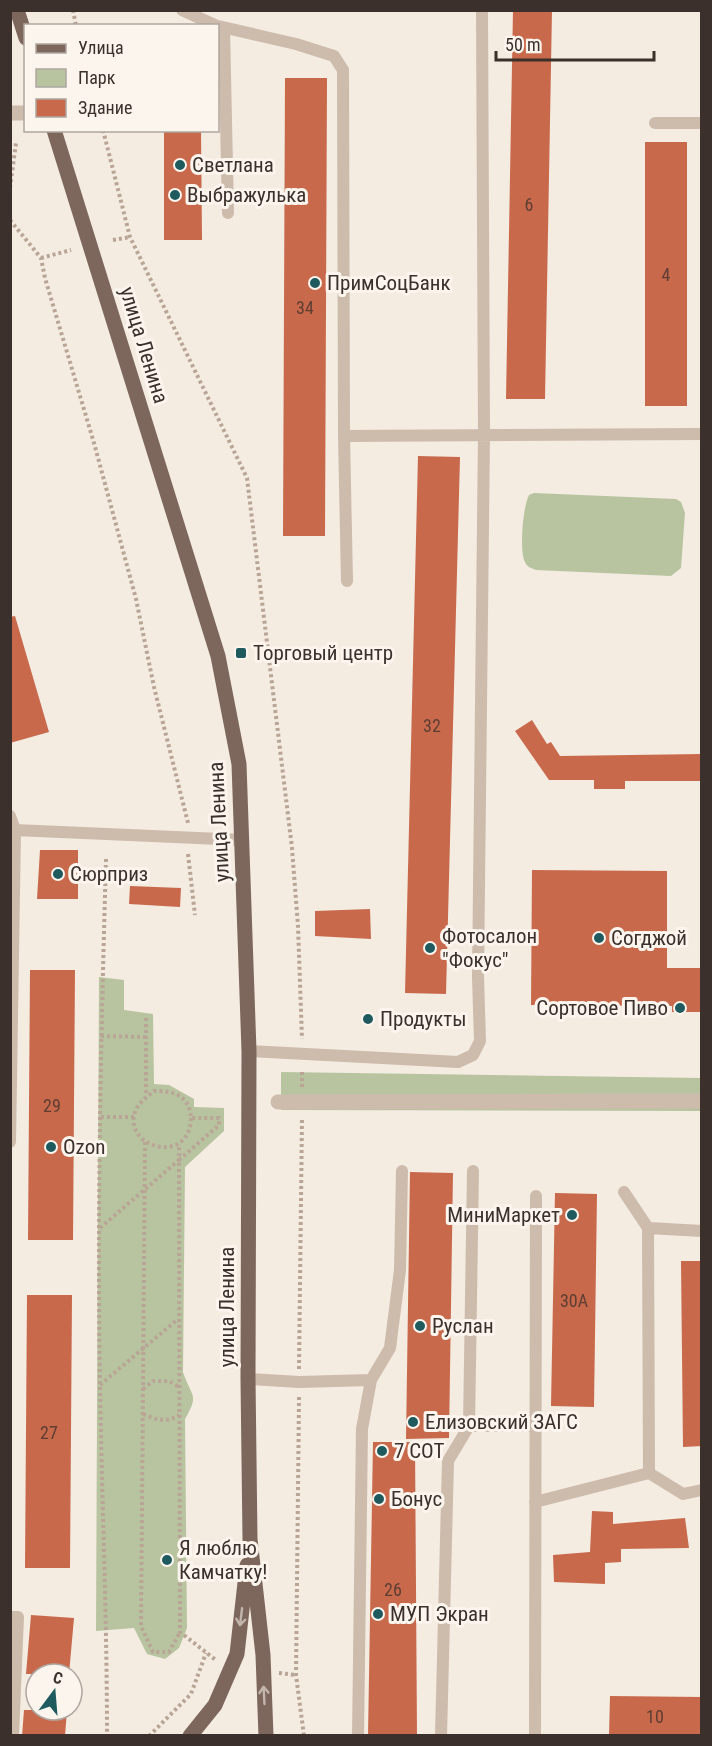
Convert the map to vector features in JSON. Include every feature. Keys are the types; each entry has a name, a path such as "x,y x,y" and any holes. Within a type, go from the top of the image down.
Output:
{"main road":[{"path":"17,10 24,32"},
{"name":"улица Ленина","path":"55,132 218,656 239,764 249,1051 250,1539 263,1655 266,1736"},
{"name":"улица Ленина","path":"190,1736 215,1705 237,1654 250,1539"}],"street":[{"path":"278,1102 702,1101"}],"lane":[{"path":"183,10 214,24"},
{"path":"249,1051 458,1062 473,1055 480,1041 478,977 484,434 482,10"},
{"path":"228,213 219,26 296,44 334,56 343,70 344,436 347,581"},
{"path":"655,123 702,123"},
{"path":"344,436 702,434"},
{"path":"10,816 12,829 10,1142"},
{"path":"12,829 243,840"},
{"path":"441,1736 448,1461 469,1426 473,1171"},
{"path":"358,1736 362,1429 371,1380 390,1348 400,1270 402,1172"},
{"path":"624,1192 648,1228 649,1473"},
{"path":"535,1736 536,1196"},
{"path":"648,1228 702,1231"},
{"path":"248,1379 299,1382 371,1380"},
{"path":"469,1426 535,1426"},
{"path":"535,1502 649,1473 682,1494 702,1490"},
{"path":"10,1617 18,1617 13,1736"}],"path":[{"path":"10,188 16,143"},
{"path":"10,220 41,258 136,599 154,687 188,821 186,838 195,915"},
{"path":"113,240 130,237"},
{"path":"41,258 71,250"},
{"path":"106,859 101,1036 100,1385 107,1643 107,1736"},
{"path":"146,1018 146,1097"},
{"path":"101,1036 146,1038"},
{"path":"154,1091 173,1091 188,1104 191,1118 189,1131 173,1147 164,1148 145,1142 136,1130 134,1113 146,1097 154,1091"},
{"path":"101,1117 134,1117"},
{"path":"100,1228 219,1125 219,1118 191,1118"},
{"path":"145,1142 141,1626 153,1652 169,1652 180,1632 179,1143"},
{"path":"100,1385 179,1319"},
{"path":"143,1390 153,1380 170,1381 179,1388"},
{"path":"143,1414 159,1420 168,1420 179,1415"},
{"path":"180,1632 218,1661"},
{"path":"149,1736 191,1694 206,1653"},
{"path":"277,1672 296,1675"}],"green space":[{"path":"534,493 676,499 681,502 685,513 681,568 671,576 531,568 526,564 523,556 522,539 527,501 529,495"},
{"path":"99,977 124,980 124,1010 153,1014 154,1084 169,1085 194,1099 194,1107 224,1108 224,1131 185,1167 183,1372 193,1395 190,1411 185,1419 187,1628 179,1648 165,1659 147,1654 134,1628 96,1631"},
{"path":"281,1072 701,1078 701,1111 281,1110"}],"building":[{"path":"513,10 552,10 545,399 506,399"},
{"path":"285,78 327,78 325,536 283,536"},
{"path":"164,132 201,132 202,240 164,240"},
{"path":"645,142 687,142 687,406 645,406"},
{"path":"418,456 460,457 446,994 405,993"},
{"path":"15,616 49,732 10,743 10,617"},
{"path":"532,720 547,744 551,742 560,756 702,754 702,781 625,781 625,789 594,789 594,780 549,780 515,731"},
{"name":"Сюрприз","path":"40,850 78,850 78,899 37,899"},
{"name":"Согджой","path":"532,870 667,871 667,968 702,968 702,1012 672,1012 672,1006 531,1005"},
{"path":"130,886 181,888 180,907 129,904"},
{"path":"370,909 371,939 315,936 315,911"},
{"path":"30,970 75,970 73,1240 28,1240"},
{"path":"410,1172 453,1173 449,1438 406,1439"},
{"path":"555,1193 597,1194 594,1407 551,1406"},
{"path":"681,1261 702,1261 702,1446 683,1447"},
{"path":"27,1295 72,1295 70,1568 25,1568"},
{"path":"373,1442 415,1442 417,1736 368,1736"},
{"path":"592,1511 613,1512 613,1524 685,1518 689,1548 621,1549 621,1562 605,1563 605,1584 554,1582 553,1555 590,1552"},
{"path":"31,1615 74,1618 70,1662 27,1662"},
{"path":"610,1696 702,1697 702,1736 609,1736"},
{"path":"24,1710 24,1722 66,1722 65,1736 22,1736"}],"place":[{"name":"Светлана","path":"180,165"},
{"name":"Выбражулька","path":"175,195"},
{"name":"ПримСоцБанк","path":"315,283"},
{"name":"Торговый центр","path":"241,653"},
{"name":"Сюрприз","path":"58,874"},
{"name":"Согджой","path":"599,938"},
{"name":"Фотосалон \"Фокус\"","path":"430,948"},
{"name":"Сортовое Пиво","path":"680,1008"},
{"name":"Продукты","path":"368,1019"},
{"name":"Ozon","path":"51,1147"},
{"name":"МиниМаркет","path":"572,1215"},
{"name":"Руслан","path":"420,1326"},
{"name":"Елизовский ЗАГС","path":"413,1422"},
{"name":"7 СОТ","path":"382,1451"},
{"name":"Бонус","path":"379,1499"},
{"name":"Я люблю Камчатку!","path":"167,1560"},
{"name":"МУП Экран","path":"378,1614"}]}
